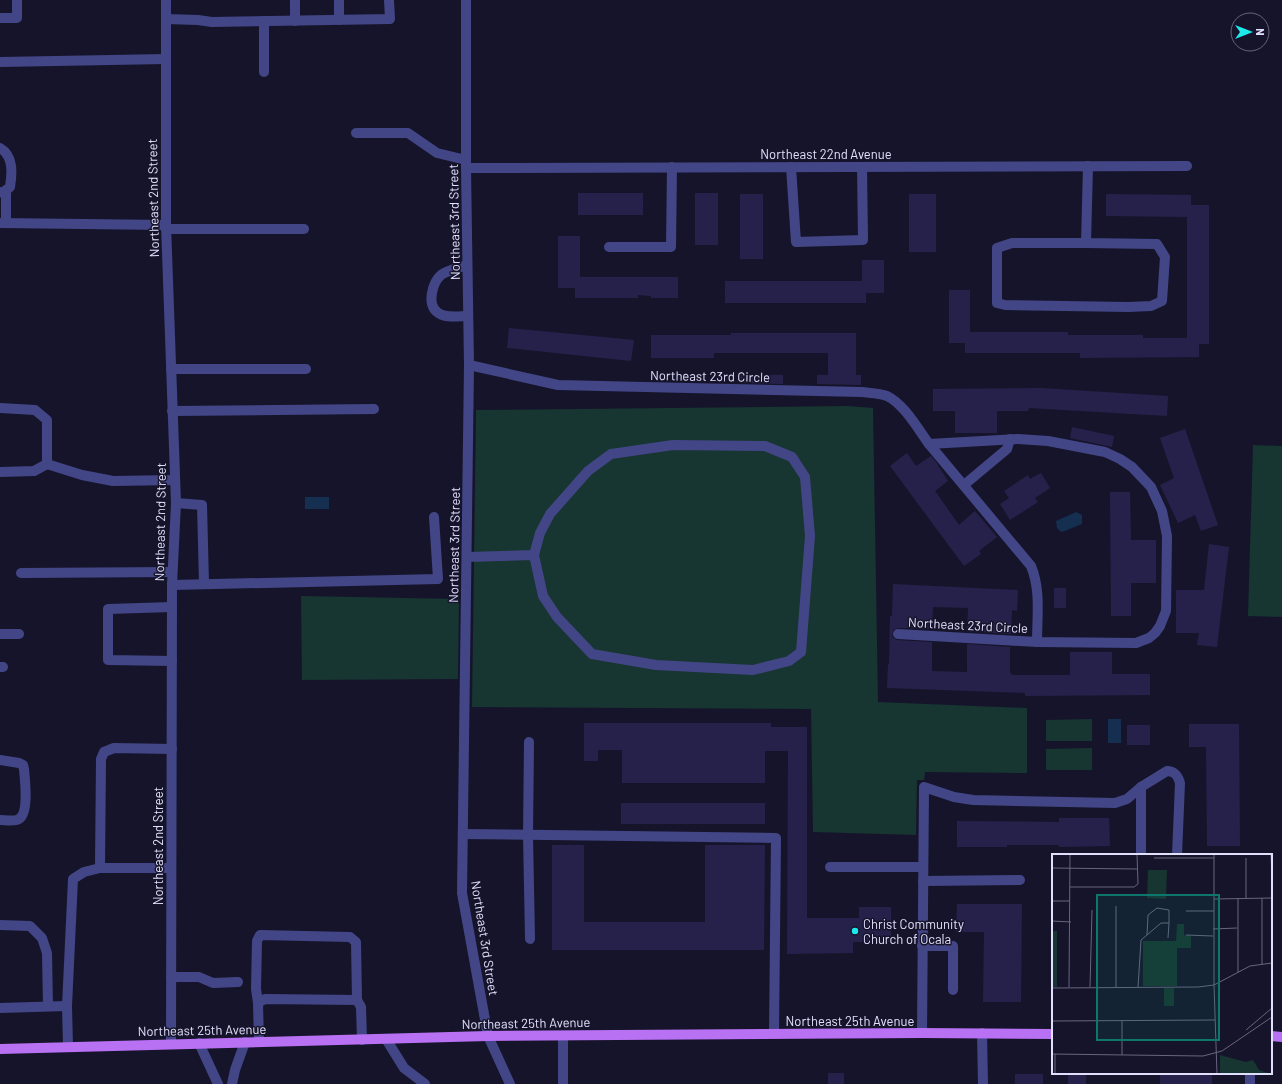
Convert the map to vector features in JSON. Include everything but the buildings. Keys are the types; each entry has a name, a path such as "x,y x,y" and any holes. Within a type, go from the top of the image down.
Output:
{"main road":[{"name":"Northeast 25th Avenue","path":"0,1049 488,1036 922,1033 1052,1034"},
{"path":"1272,1036 1282,1037"}],"street":[{"path":"0,18 17,18 17,0"},
{"name":"Northeast 2nd Street","path":"166,0 166,227 176,503 172,572 171,1044"},
{"path":"295,0 295,21"},
{"path":"338,0 338,20"},
{"path":"166,19 212,22 390,19 389,0"},
{"name":"Northeast 3rd Street","path":"466,0 466,164 469,366 462,893 488,1036 510,1084"},
{"path":"264,21 264,72"},
{"path":"0,62 166,59"},
{"name":"Northeast 22nd Avenue","path":"356,133 408,133 437,153 466,164 672,168 1187,166"},
{"path":"0,148 9,159 12,174 10,187 3,191 3,223 304,229"},
{"path":"1086,243 1088,166"},
{"path":"791,167 796,242 863,240 862,167"},
{"path":"609,247 671,247 672,168"},
{"path":"1012,243 1086,243 1157,244 1165,257 1162,301 1151,306 1128,307 1005,305 997,303 998,248 1012,243"},
{"path":"467,265 441,275 436,280 432,293 432,304 437,312 448,317 468,316"},
{"name":"Northeast 23rd Circle","path":"469,366 558,385 862,392 879,394 888,397 902,409 929,444 1031,566 1035,575 1037,589 1037,642"},
{"path":"171,369 306,369"},
{"path":"0,408 35,410 47,420 47,464"},
{"path":"172,411 374,409"},
{"path":"964,484 1007,449 1010,439"},
{"name":"Northeast 23rd Circle","path":"898,634 1037,642 1136,643 1149,638 1155,633 1166,612 1167,536 1162,510 1151,487 1132,467 1105,452 1048,441 1010,439 929,444"},
{"path":"673,445 765,446 792,457 805,476 810,536 801,652 789,661 753,670 656,665 592,654 557,617 543,596 534,555 540,533 550,514 588,471 611,454 673,445"},
{"path":"0,472 34,471 47,464 82,475 113,482 175,480"},
{"path":"176,503 202,505 204,583"},
{"path":"172,584 438,579 434,517"},
{"path":"467,557 534,555"},
{"path":"21,573 172,572"},
{"path":"172,607 108,609 108,660 172,661"},
{"path":"0,634 19,634"},
{"path":"529,742 528,835 530,939"},
{"path":"100,868 101,759 104,752 114,748 172,749"},
{"path":"0,760 23,765 25,811 20,819 0,820"},
{"path":"922,1033 924,787 954,797 973,800 1106,803 1121,802 1141,787 1167,771 1172,771 1178,776 1180,782 1177,854"},
{"path":"1141,787 1141,854"},
{"path":"463,834 776,838 774,1034"},
{"path":"830,867 923,867"},
{"path":"68,1047 67,1006 73,879 84,872 100,868 171,868"},
{"path":"923,881 1020,880"},
{"path":"0,925 30,926 42,938 47,953 48,1006"},
{"path":"259,1042 258,1003 256,989 257,941 260,935 350,937 356,942 357,1000 362,1007 362,1040"},
{"path":"922,946 953,946 953,990"},
{"path":"171,977 199,977 213,983 238,982"},
{"path":"258,1003 265,999 357,1000"},
{"path":"0,1008 67,1006"},
{"path":"982,1034 983,1084"},
{"path":"563,1036 563,1084"},
{"path":"386,1039 404,1068 425,1084"},
{"path":"232,1084 235,1070 245,1042"},
{"path":"199,1043 218,1084"}],"green space":[{"path":"848,406 873,408 878,702 1027,708 1027,773 925,772 924,780 917,780 916,835 813,832 811,709 472,707 476,410"},
{"path":"1253,445 1282,446 1282,617 1248,616"},
{"path":"301,596 459,599 458,679 302,680"},
{"path":"1092,719 1092,741 1046,741 1046,720"},
{"path":"1092,748 1092,770 1046,770 1046,749"}],"water":[{"path":"305,497 329,497 329,509 305,509"},
{"path":"1076,512 1082,515 1082,524 1062,532 1057,528 1056,521"},
{"path":"1108,719 1121,719 1121,743 1108,743"}],"place":[{"name":"Christ Community Church of Ocala","path":"855,931"}]}
